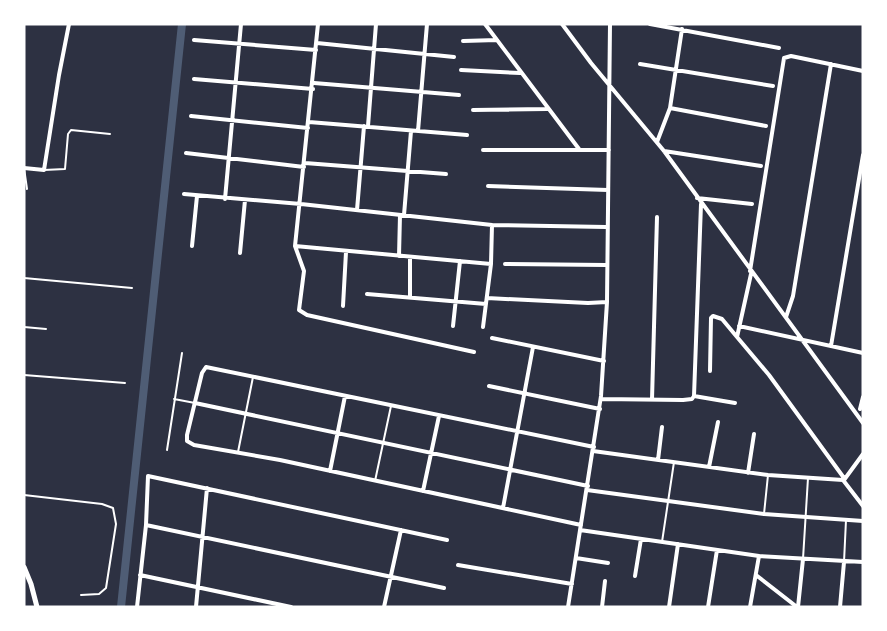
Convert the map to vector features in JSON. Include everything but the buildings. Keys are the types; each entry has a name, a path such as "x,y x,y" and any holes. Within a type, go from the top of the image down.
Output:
{"street":[{"path":"24,168 44,170 69,24"},
{"path":"225,199 241,24"},
{"path":"318,24 314,83 295,246 304,271 298,306 302,313 474,352"},
{"path":"357,210 376,24"},
{"path":"418,131 427,24"},
{"path":"485,24 579,149"},
{"path":"562,24 664,151 863,423"},
{"path":"568,607 600,409 604,361 607,302 606,227 609,190 610,24"},
{"path":"650,24 778,48"},
{"path":"657,142 670,108 682,29"},
{"path":"194,40 316,50"},
{"path":"463,41 497,40"},
{"path":"317,43 454,57"},
{"path":"737,337 751,272 784,58 787,56 863,71"},
{"path":"640,64 773,86"},
{"path":"785,318 793,296 831,64"},
{"path":"461,70 520,73"},
{"path":"194,80 313,90"},
{"path":"314,83 459,95"},
{"path":"670,108 766,126"},
{"path":"473,110 548,109"},
{"path":"191,116 308,128"},
{"path":"309,122 467,135"},
{"path":"399,256 411,131"},
{"path":"483,150 609,150"},
{"path":"664,151 761,166"},
{"path":"186,153 305,165 446,174"},
{"path":"831,346 863,155"},
{"path":"488,186 609,190"},
{"path":"183,194 301,204 492,225 606,227"},
{"path":"192,246 197,195"},
{"path":"697,198 752,204"},
{"path":"240,253 244,200"},
{"path":"694,396 700,203"},
{"path":"652,400 657,218"},
{"path":"483,327 491,264 492,225"},
{"path":"295,246 491,264"},
{"path":"343,306 346,252"},
{"path":"410,257 410,297"},
{"path":"453,326 460,261"},
{"path":"506,264 606,265"},
{"path":"367,294 486,304"},
{"path":"487,298 607,302"},
{"path":"710,371 711,318 713,316 722,319 769,375 863,506"},
{"path":"739,326 863,353"},
{"path":"492,338 604,361"},
{"path":"502,508 533,347"},
{"path":"844,479 748,473 594,449 206,367 202,373 187,441 194,445 330,471 641,539 759,556 863,562"},
{"path":"489,386 600,409"},
{"path":"330,471 345,396"},
{"path":"601,399 688,400 694,396 735,403"},
{"path":"851,407 862,409 863,397"},
{"path":"195,403 432,452 587,488 764,514 863,521"},
{"path":"423,491 439,416"},
{"path":"710,467 718,422"},
{"path":"658,460 662,427"},
{"path":"748,473 754,434"},
{"path":"844,479 863,454"},
{"path":"137,607 146,525 148,476 447,540"},
{"path":"196,607 207,488"},
{"path":"146,525 444,588"},
{"path":"384,607 401,530"},
{"path":"635,576 641,539"},
{"path":"669,607 678,544"},
{"path":"708,607 717,550"},
{"path":"750,607 759,556"},
{"path":"576,558 608,563"},
{"path":"798,607 803,559"},
{"path":"840,607 844,562"},
{"path":"458,565 572,584"},
{"path":"24,567 37,607"},
{"path":"140,575 291,607"},
{"path":"756,575 798,607"},
{"path":"602,607 605,580"}],"lane":[{"path":"44,170 65,169 68,134 71,130 110,134"},
{"path":"24,168 27,189"},
{"path":"24,278 132,288"},
{"path":"24,327 46,329"},
{"path":"166,450 182,352"},
{"path":"24,375 124,383"},
{"path":"238,452 253,377"},
{"path":"174,399 195,403"},
{"path":"375,481 391,406"},
{"path":"662,542 674,462"},
{"path":"764,514 768,475"},
{"path":"803,559 808,478"},
{"path":"24,495 102,504 113,508 116,524 106,588 99,594 81,595"},
{"path":"844,562 846,520"}],"waterway":[{"path":"121,607 182,24"}]}
